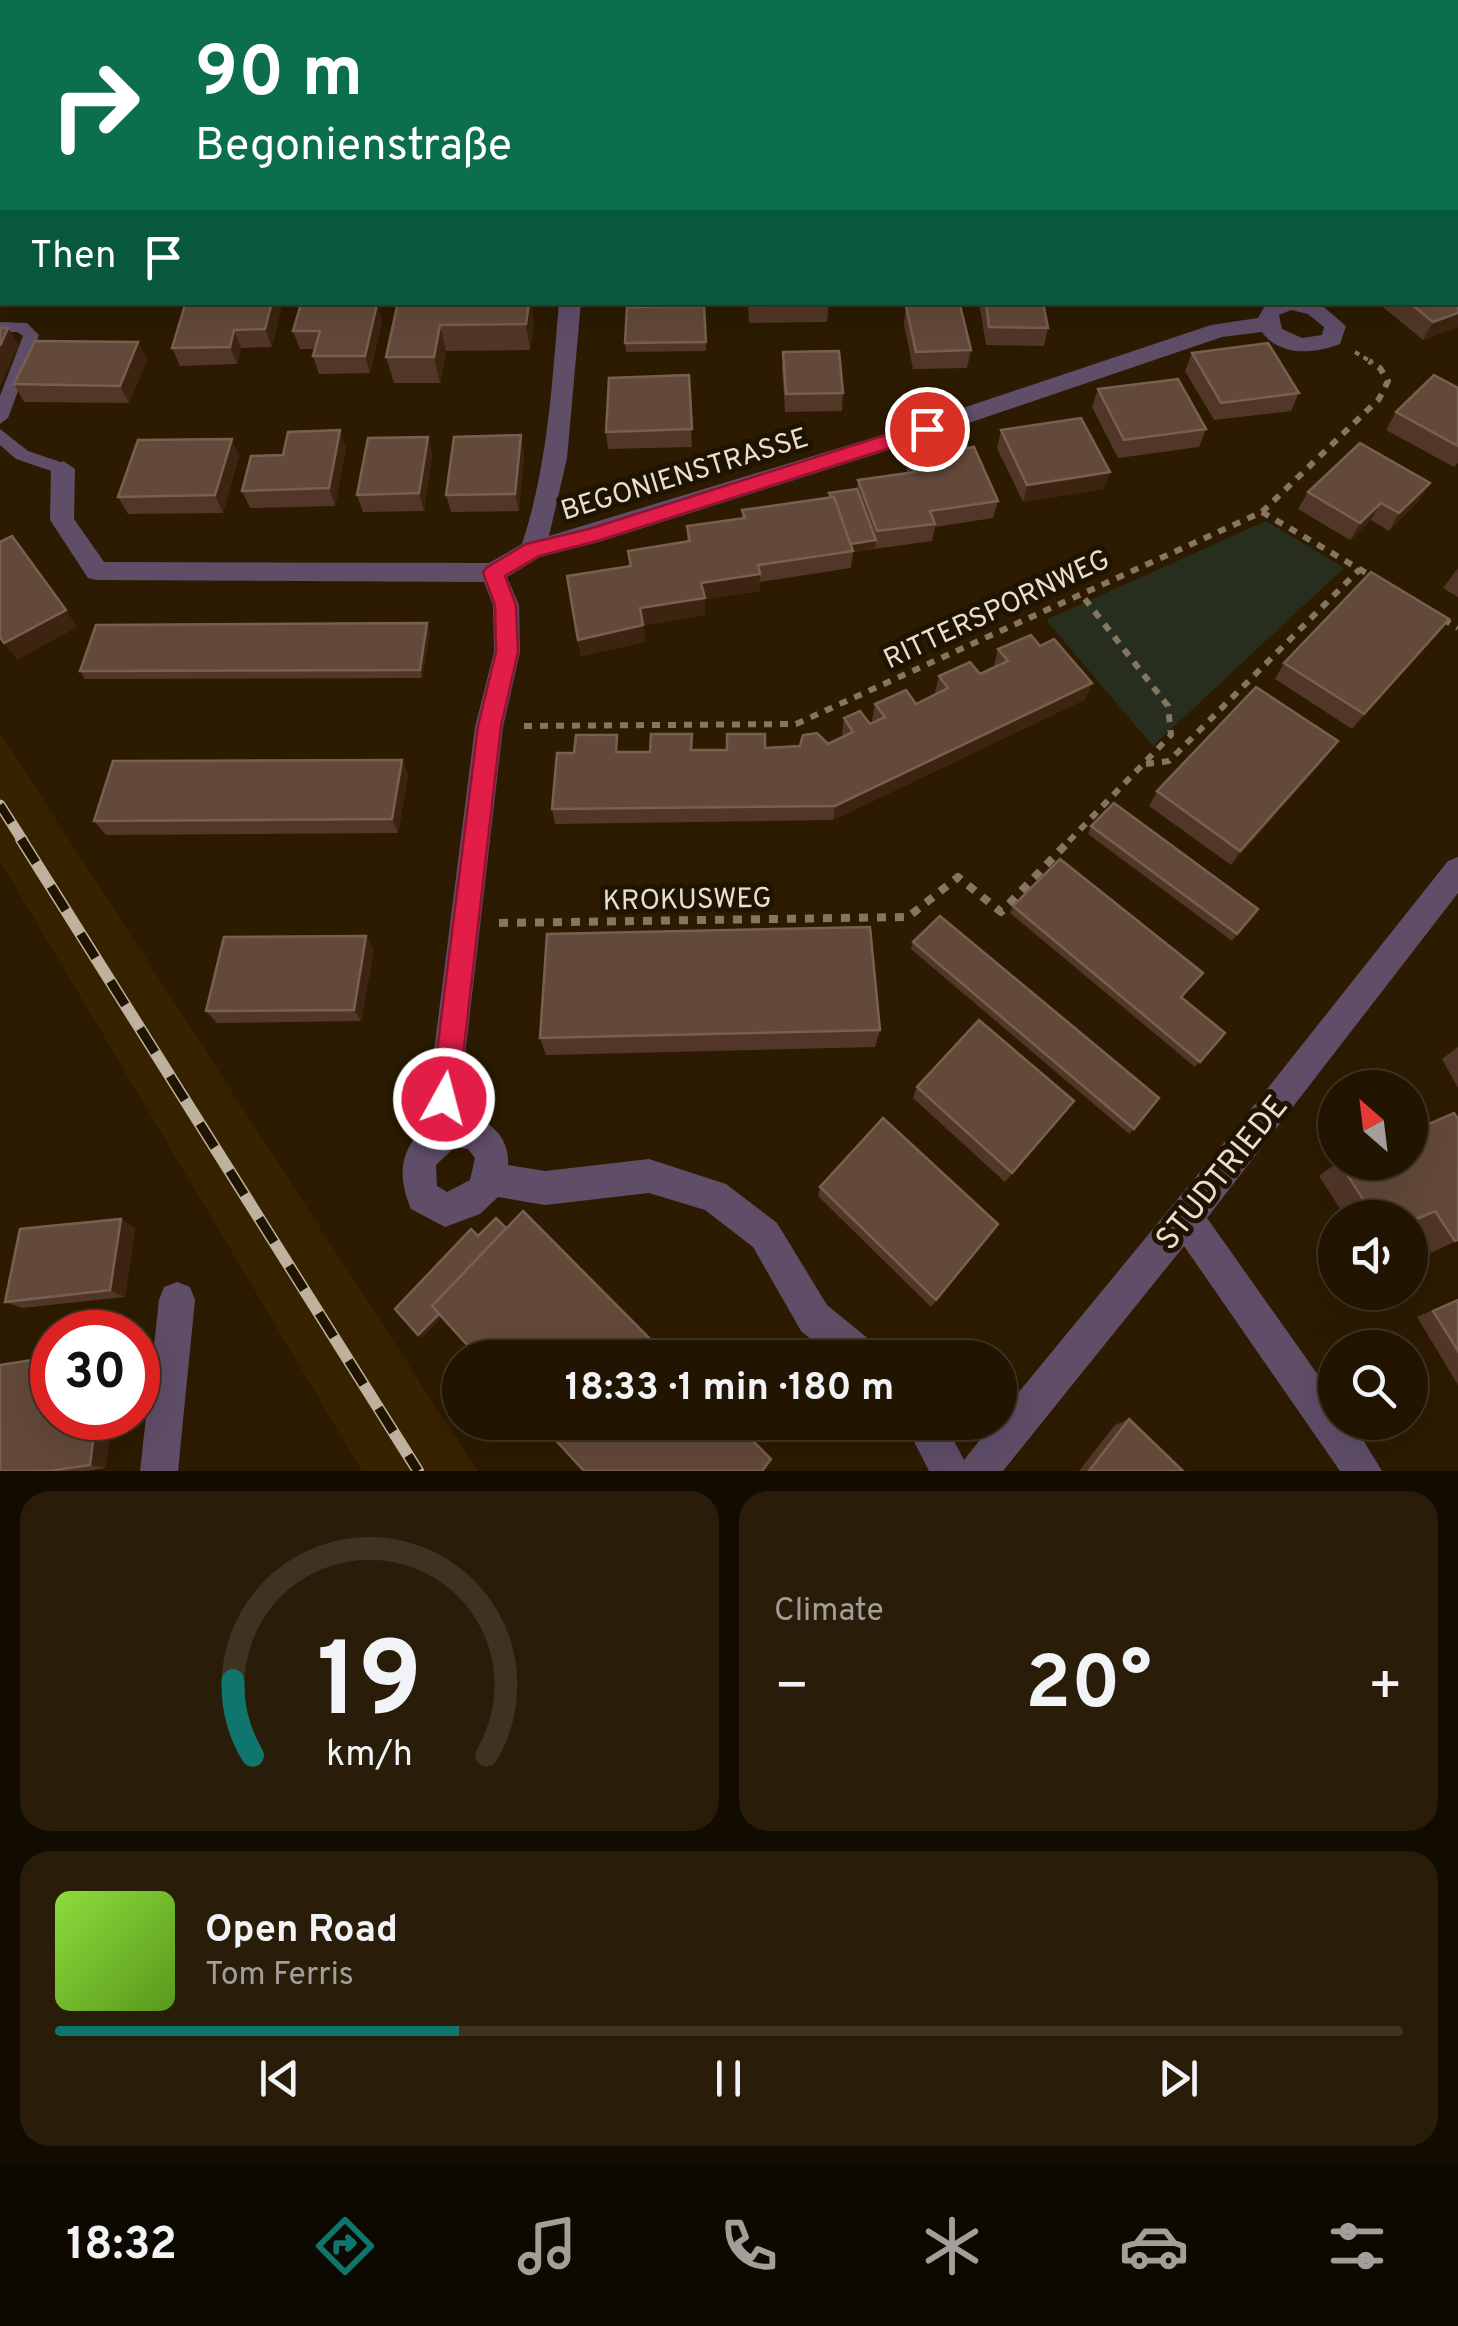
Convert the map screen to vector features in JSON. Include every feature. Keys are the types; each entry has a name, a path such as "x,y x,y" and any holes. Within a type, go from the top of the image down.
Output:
{"street":[{"path":"533,549 544,516 556,446 570,305"},
{"name":"BEGONIENSTRASSE","path":"493,573 533,549 590,536 890,441 1219,330 1267,324 1268,314 1276,306 1293,305"},
{"name":"BEGONIENSTRASSE","path":"1312,305 1334,326 1332,338"},
{"path":"1267,324 1274,334 1305,346 1321,345 1332,338"},
{"path":"64,468 62,520 98,571 493,573 506,605 507,652 490,726 444,1099 452,1130"},
{"name":"STUDTRIEDE","path":"979,1471 1458,870"},
{"path":"452,1130 477,1134 492,1153 492,1180 473,1202 445,1210 422,1197 416,1171 427,1145 452,1130"},
{"path":"492,1180 545,1188 649,1176 714,1196 765,1235 814,1318 842,1340"},
{"path":"1185,1217 1364,1471"},
{"path":"158,1471 177,1300"},
{"path":"933,1440 950,1471"}],"lane":[{"path":"0,326 21,327 31,335 0,418"},
{"path":"0,435 22,455 64,468"}],"path":[{"name":"RITTERSPORNWEG","path":"490,726 796,724 1262,512 1379,400 1388,381 1380,368 1332,338"},
{"path":"1262,512 1376,579"},
{"path":"1143,764 1169,761 1360,569"},
{"path":"1082,594 1168,706 1171,736 1143,764"},
{"path":"1442,618 1458,628"},
{"name":"KROKUSWEG","path":"468,924 908,918 958,877 1001,912 1143,764"}],"shaded area":[{"path":"0,733 442,1415 442,1440 458,1440 478,1471 362,1471 0,861"}],"green space":[{"path":"1266,521 1344,568 1153,746 1046,620"}],"building":[{"path":"185,305 271,305 265,329 234,330 230,347 172,348"},
{"path":"301,305 377,305 365,356 313,356 320,331 293,331"},
{"path":"397,305 529,305 526,324 440,325 434,357 386,357"},
{"path":"960,305 971,350 916,352 906,306"},
{"path":"986,305 1044,305 1048,328 989,327"},
{"path":"1413,305 1458,305 1458,313 1433,322"},
{"path":"704,306 706,342 625,343 627,307"},
{"path":"0,328 8,328 0,346"},
{"path":"35,341 138,342 120,386 14,384"},
{"path":"1268,343 1299,393 1221,403 1192,353"},
{"path":"839,351 843,393 786,394 783,352"},
{"path":"689,375 692,429 606,432 609,378"},
{"path":"1434,375 1458,388 1458,446 1396,412"},
{"path":"1178,379 1206,429 1124,440 1098,389"},
{"path":"1081,418 1110,472 1027,485 1001,430"},
{"path":"340,430 329,488 242,491 251,456 283,455 288,432"},
{"path":"521,435 515,494 446,495 454,437"},
{"path":"428,437 419,493 357,495 368,438"},
{"path":"232,439 215,495 118,497 138,440"},
{"path":"1360,443 1430,483 1399,513 1381,503 1360,523 1308,492"},
{"path":"974,447 998,501 930,511 935,524 877,531 858,480 915,472 909,457"},
{"path":"857,489 876,540 850,544 834,497 829,493"},
{"path":"834,497 853,551 758,565 760,574 701,583 705,598 640,608 643,625 578,640 567,576 631,566 628,551 690,541 687,526 745,518 742,510"},
{"path":"12,536 66,610 4,643 0,637 0,542"},
{"path":"1371,572 1449,619 1364,714 1284,663"},
{"path":"427,623 420,670 80,671 96,625"},
{"path":"1031,635 1040,646 1054,639 1092,683 835,806 552,809 557,753 574,753 576,735 617,735 616,752 650,752 651,734 692,734 691,750 727,750 727,734 765,734 765,748 800,746 803,735 817,733 828,744 853,732 844,718 860,711 870,724 885,717 875,704 906,690 916,704 948,688 939,676 970,662 980,674 1008,661 998,649"},
{"path":"1256,687 1338,741 1240,851 1157,791"},
{"path":"402,760 392,819 94,821 113,761"},
{"path":"1114,803 1258,909 1237,934 1091,826"},
{"path":"1060,859 1203,973 1181,997 1225,1033 1200,1062 1013,906"},
{"path":"940,916 1159,1098 1134,1129 913,942"},
{"path":"870,927 880,1030 540,1038 547,934"},
{"path":"366,936 354,1010 206,1011 224,937"},
{"path":"979,1020 1074,1101 1012,1173 917,1087"},
{"path":"1454,1113 1458,1119 1455,1241 1435,1211 1428,1214 1428,1200 1363,1200 1351,1180 1428,1180 1428,1124"},
{"path":"883,1118 998,1224 936,1300 820,1187"},
{"path":"523,1211 651,1340 463,1340 432,1306"},
{"path":"496,1218 506,1228 432,1306 439,1314 418,1335 395,1309 471,1229 478,1236"},
{"path":"121,1219 110,1290 5,1302 20,1229"},
{"path":"1458,1300 1458,1351 1433,1311"},
{"path":"30,1360 30,1440 93,1440 90,1465 49,1471 0,1471 0,1365"},
{"path":"1129,1419 1183,1471 1089,1471"},
{"path":"556,1440 752,1440 771,1459 762,1471 584,1471"}],"railway":[{"path":"0,805 23,841"},
{"path":"21,839 418,1471"}],"route":[{"path":"444,1099 490,726 507,652 506,605 493,573 533,549 590,536 927,429"}]}
